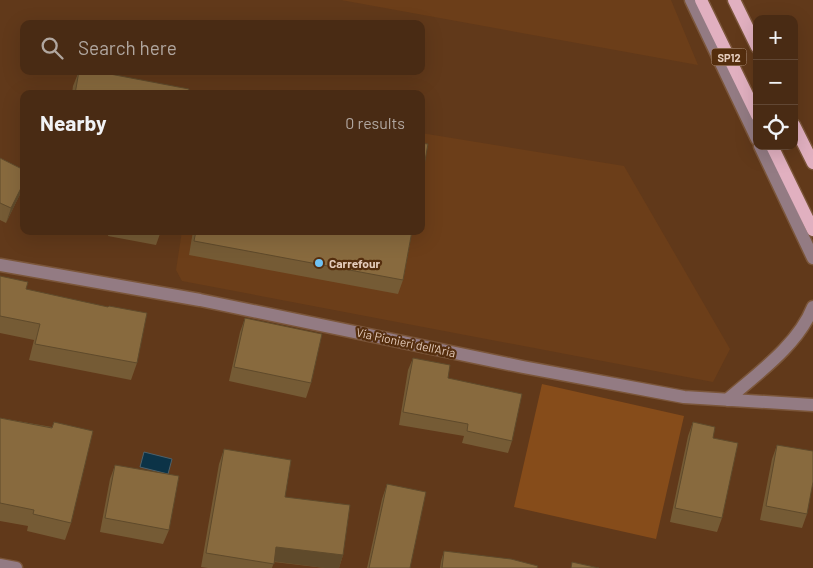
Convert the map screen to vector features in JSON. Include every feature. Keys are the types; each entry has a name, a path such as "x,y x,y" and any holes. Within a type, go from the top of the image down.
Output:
{"main road":[{"name":"SP12","path":"701,0 753,107"},
{"name":"SP12","path":"734,0 753,39"},
{"path":"798,133 813,163"},
{"path":"774,150 813,230"}],"street":[{"path":"691,0 753,131"},
{"path":"762,150 813,258"},
{"name":"Via Pionieri dell'Aria","path":"0,265 200,300 523,367 684,397 813,405"},
{"path":"727,400 784,351 810,315 813,307"},
{"path":"0,565 16,568"}],"shaded area":[{"path":"341,0 671,0 698,65"},
{"path":"425,134 624,166 730,349 713,382 182,281 176,270 181,235 425,235"},
{"path":"542,384 684,416 656,539 514,507"}],"water":[{"path":"144,452 172,459 168,474 140,467"}],"building":[{"path":"78,75 115,75 189,89 189,90 76,90"},
{"path":"425,144 428,144 425,160"},
{"path":"0,158 20,168 20,190 11,208 0,203"},
{"path":"195,235 411,235 403,280 194,241"},
{"path":"0,276 28,282 26,289 108,307 147,313 137,363 35,344 40,324 0,316"},
{"path":"245,318 322,334 311,383 234,367"},
{"path":"413,358 450,365 448,378 522,394 512,441 467,431 468,424 403,412"},
{"path":"0,418 52,428 54,422 93,431 71,523 33,514 34,510 0,503"},
{"path":"693,422 715,427 713,438 738,443 722,518 675,508"},
{"path":"777,445 813,451 813,482 807,514 766,506"},
{"path":"224,449 291,460 285,497 350,505 343,555 276,547 274,564 206,553"},
{"path":"115,465 179,476 169,530 105,518"},
{"path":"387,484 426,492 410,568 369,568"},
{"path":"444,551 511,559 538,566 537,568 442,568"},
{"path":"572,562 599,568 571,568"}],"place":[{"name":"Carrefour","path":"319,263"}]}
